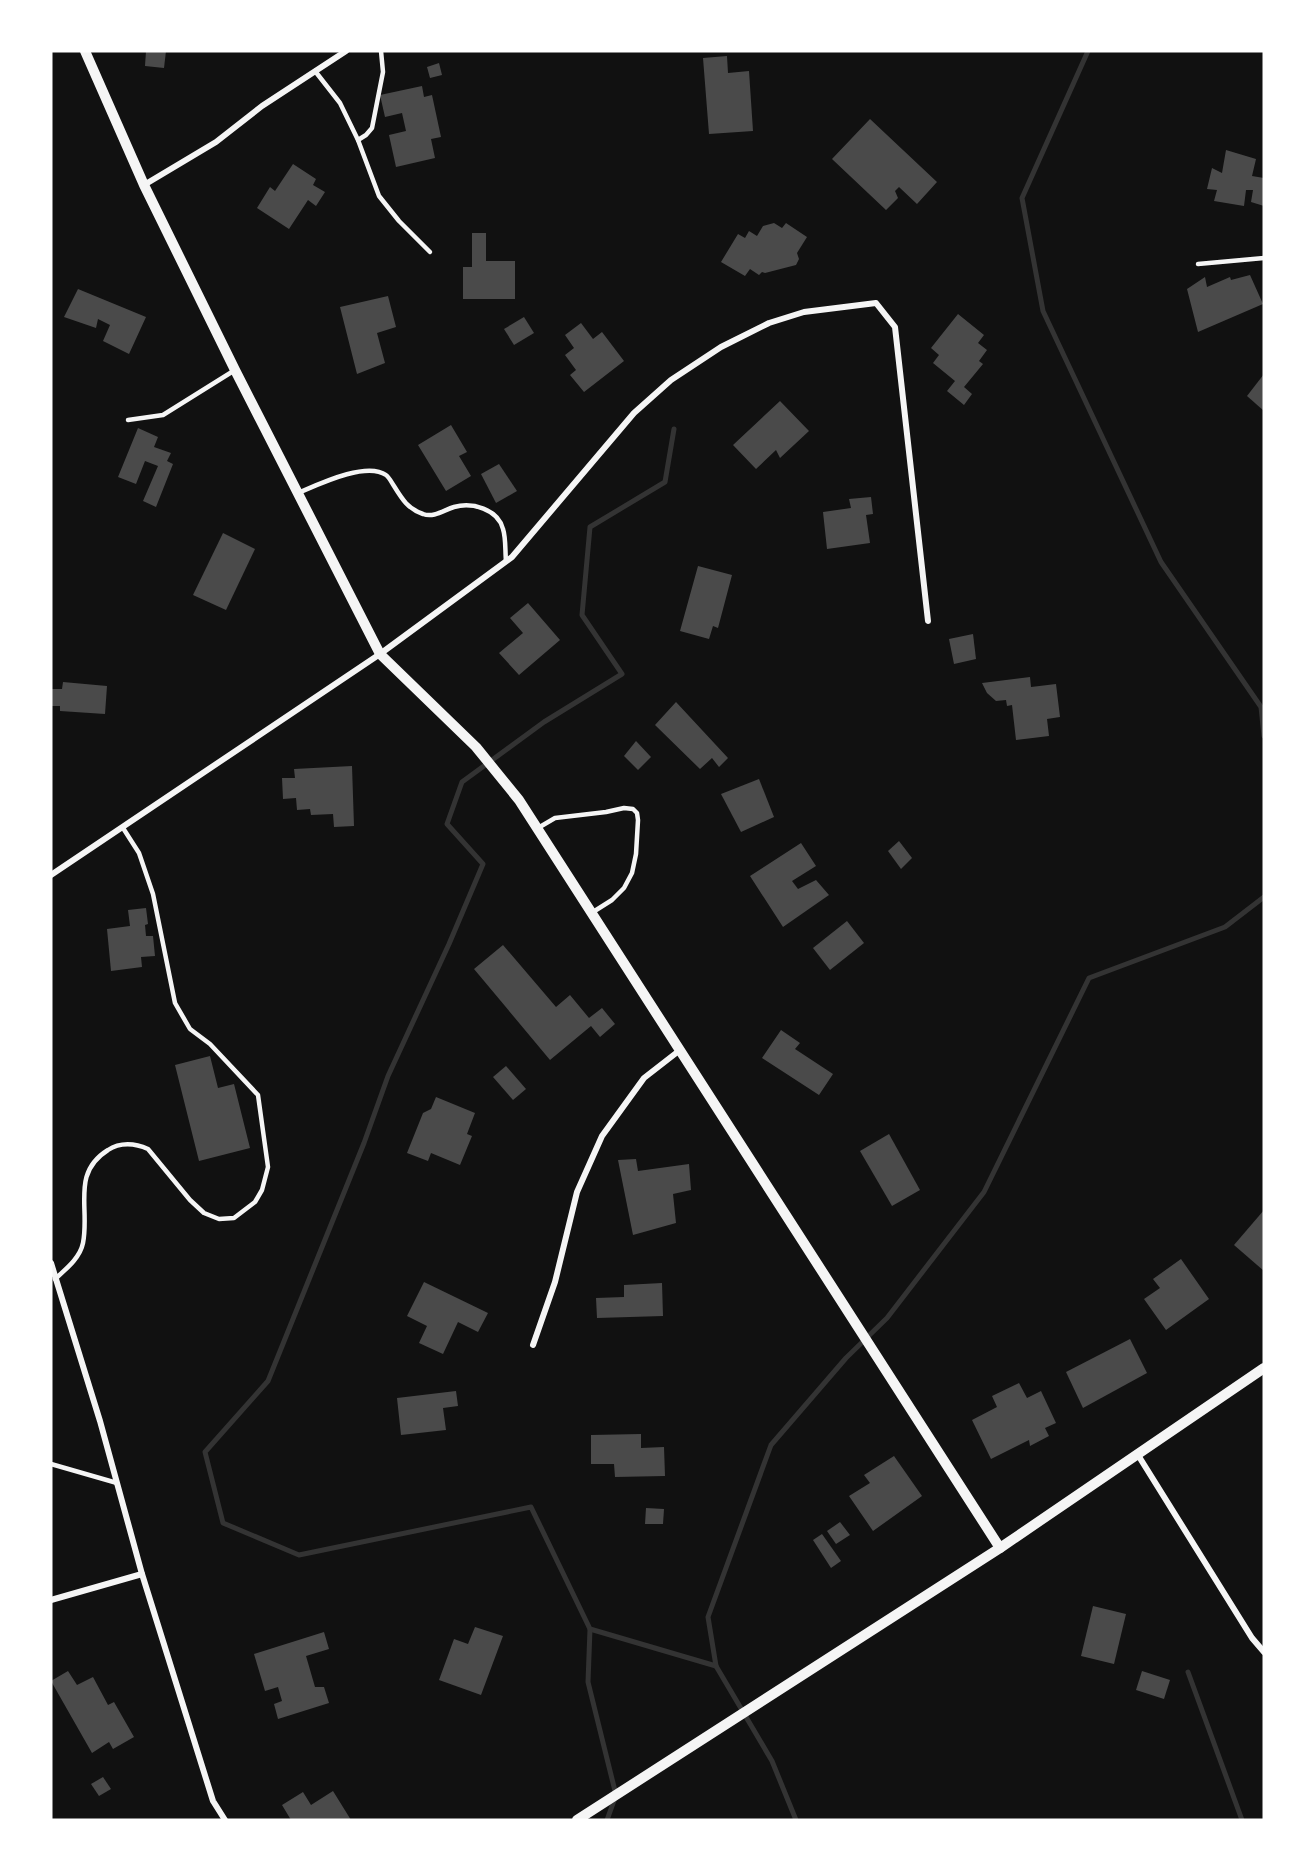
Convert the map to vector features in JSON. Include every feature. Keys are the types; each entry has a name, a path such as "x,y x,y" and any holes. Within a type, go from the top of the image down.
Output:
{"street":[{"path":"85,51 144,185 380,654 483,755 519,800 1000,1548"},
{"path":"144,185 216,142 262,106 346,51"},
{"path":"51,875 380,654 512,557 634,412 671,380 721,347 769,323 804,312 876,303 895,327 928,621"},
{"path":"533,1345 555,1282 577,1192 602,1136 644,1078 680,1050"},
{"path":"51,1263 100,1421 142,1574 213,1801 225,1820"},
{"path":"577,1820 1000,1548 1264,1368"},
{"path":"1138,1455 1252,1638 1264,1652"},
{"path":"51,1600 142,1574"}],"lane":[{"path":"358,140 372,128 383,72 381,51"},
{"path":"315,71 340,104 358,140 379,196 399,221 430,252"},
{"path":"1198,264 1264,258"},
{"path":"128,420 163,415 236,370"},
{"path":"298,494 332,479 373,471 386,475 401,498 411,508 426,515 441,513 456,506 477,506 495,514 503,528 506,561"},
{"path":"538,828 555,818 624,808 637,813 636,854 632,873 624,888 612,900 593,912"},
{"path":"55,1280 71,1265 82,1245 85,1227 85,1182 94,1159 113,1146 138,1144 148,1149 190,1200 204,1213 219,1219 234,1218 255,1202 262,1190 268,1167 258,1095 210,1044 190,1029 175,1003 153,894 139,854 123,828"},
{"path":"51,1464 117,1483"}],"building":[{"path":"146,51 166,51 164,68 145,66"},
{"path":"727,56 728,73 749,71 753,131 709,134 703,58"},
{"path":"439,63 442,75 430,78 427,67"},
{"path":"422,86 424,97 432,95 441,137 431,139 435,158 396,167 389,135 406,131 402,113 385,117 380,95"},
{"path":"870,119 937,182 917,204 899,187 895,191 898,198 886,210 832,159"},
{"path":"1226,150 1256,159 1252,176 1264,178 1264,206 1251,202 1253,190 1246,190 1244,206 1214,201 1217,190 1207,189 1212,168 1222,173"},
{"path":"293,164 316,179 313,185 325,192 316,206 308,200 289,229 257,208 270,187 275,191"},
{"path":"774,223 782,228 786,223 807,237 797,253 799,259 796,265 762,272 759,275 750,269 745,276 721,262 738,234 745,238 749,231 757,236 763,226"},
{"path":"472,233 486,233 486,261 515,261 515,299 463,299 463,267 472,267"},
{"path":"1250,275 1263,304 1198,332 1187,289 1205,277 1207,287 1230,277 1231,280"},
{"path":"78,289 146,317 129,354 103,341 110,325 98,319 96,328 64,317"},
{"path":"388,296 396,327 377,333 385,363 357,374 340,307"},
{"path":"958,314 984,335 978,343 987,350 979,361 983,364 964,387 972,394 964,405 947,391 955,381 933,363 939,355 931,348"},
{"path":"524,317 534,333 514,345 504,329"},
{"path":"581,323 593,339 602,332 624,361 584,392 570,375 576,370 565,355 574,348 565,335"},
{"path":"1264,374 1264,411 1247,396"},
{"path":"780,401 809,431 780,458 776,450 756,469 733,445"},
{"path":"451,425 467,452 459,456 471,476 446,491 418,445"},
{"path":"138,428 158,437 154,447 171,453 167,461 173,464 156,507 143,501 158,466 145,461 136,484 118,477"},
{"path":"499,464 517,491 496,503 481,474"},
{"path":"871,497 873,514 866,515 870,543 827,549 823,512 851,508 849,499"},
{"path":"223,533 255,549 226,610 193,595"},
{"path":"698,566 732,575 718,628 713,626 709,639 680,631"},
{"path":"528,603 560,640 519,675 499,653 523,633 510,618"},
{"path":"973,634 976,659 954,664 949,639"},
{"path":"1030,677 1031,687 1056,684 1060,717 1047,719 1049,736 1016,740 1012,705 1007,706 1006,700 996,701 987,693 982,683"},
{"path":"63,682 107,686 105,714 60,711 60,706 51,706 51,689 62,689"},
{"path":"676,702 728,758 719,767 712,758 700,769 655,725"},
{"path":"636,741 651,757 638,770 624,756"},
{"path":"352,766 354,826 334,827 333,814 311,815 310,809 297,810 296,798 283,799 282,778 295,778 294,769"},
{"path":"759,779 774,817 741,832 721,794"},
{"path":"899,841 912,858 901,869 888,851"},
{"path":"801,843 816,866 792,881 798,889 816,880 829,895 783,927 750,876"},
{"path":"146,908 148,924 145,925 146,936 153,936 155,956 141,957 142,967 111,971 107,929 130,926 128,910"},
{"path":"847,921 864,943 830,970 813,948"},
{"path":"503,945 556,1007 570,995 589,1018 602,1008 615,1024 600,1037 591,1026 550,1060 474,969"},
{"path":"781,1030 800,1043 795,1049 833,1074 819,1095 762,1058"},
{"path":"210,1056 218,1088 234,1084 250,1148 199,1161 175,1065"},
{"path":"506,1066 526,1089 513,1100 493,1077"},
{"path":"436,1097 475,1113 467,1134 472,1136 460,1165 431,1153 428,1161 407,1153 423,1113 431,1109"},
{"path":"889,1134 920,1190 892,1206 860,1151"},
{"path":"636,1159 638,1171 689,1164 691,1190 673,1194 676,1223 633,1235 618,1160"},
{"path":"1264,1210 1264,1271 1234,1245"},
{"path":"1181,1259 1209,1299 1166,1330 1144,1299 1160,1288 1153,1279"},
{"path":"424,1282 488,1313 478,1332 458,1322 443,1354 419,1343 427,1326 407,1316"},
{"path":"662,1283 663,1316 597,1318 596,1298 624,1297 624,1285"},
{"path":"1130,1339 1147,1373 1083,1408 1066,1372"},
{"path":"1019,1383 1027,1398 1041,1391 1056,1423 1045,1428 1049,1436 1030,1446 1029,1440 991,1459 972,1420 997,1407 992,1396"},
{"path":"456,1391 458,1406 443,1408 446,1430 401,1435 397,1398"},
{"path":"641,1434 641,1448 664,1447 665,1476 615,1477 614,1464 591,1464 591,1435"},
{"path":"894,1456 922,1496 873,1531 849,1496 870,1483 864,1475"},
{"path":"646,1508 664,1509 663,1524 645,1524"},
{"path":"840,1522 850,1535 836,1544 827,1531"},
{"path":"822,1534 841,1561 831,1568 813,1540"},
{"path":"1093,1606 1126,1614 1114,1664 1081,1656"},
{"path":"475,1627 503,1636 481,1695 439,1680 454,1639 468,1644"},
{"path":"324,1632 329,1649 306,1656 315,1687 324,1687 329,1703 278,1719 274,1704 282,1701 278,1687 265,1691 254,1654"},
{"path":"68,1671 77,1685 93,1677 108,1705 114,1702 134,1737 113,1749 109,1742 92,1753 51,1681"},
{"path":"1142,1671 1170,1680 1164,1699 1136,1690"},
{"path":"103,1777 111,1789 99,1796 91,1784"},
{"path":"333,1791 351,1820 291,1820 282,1805 303,1792 311,1805"}],"waterway":[{"path":"1088,51 1022,198 1043,311 1161,562 1261,707 1264,736"},
{"path":"674,429 665,482 590,527 582,615 622,674 544,722 462,782 447,824 483,864 388,1076 364,1143 268,1381 205,1452 223,1523 299,1555 531,1507 590,1629 716,1666"},
{"path":"796,1820 772,1761 716,1666 708,1617 771,1445 846,1358 887,1318 984,1192 1089,978 1225,927 1264,897"},
{"path":"590,1629 588,1682 616,1795 607,1820"},
{"path":"1188,1672 1242,1820"}]}
